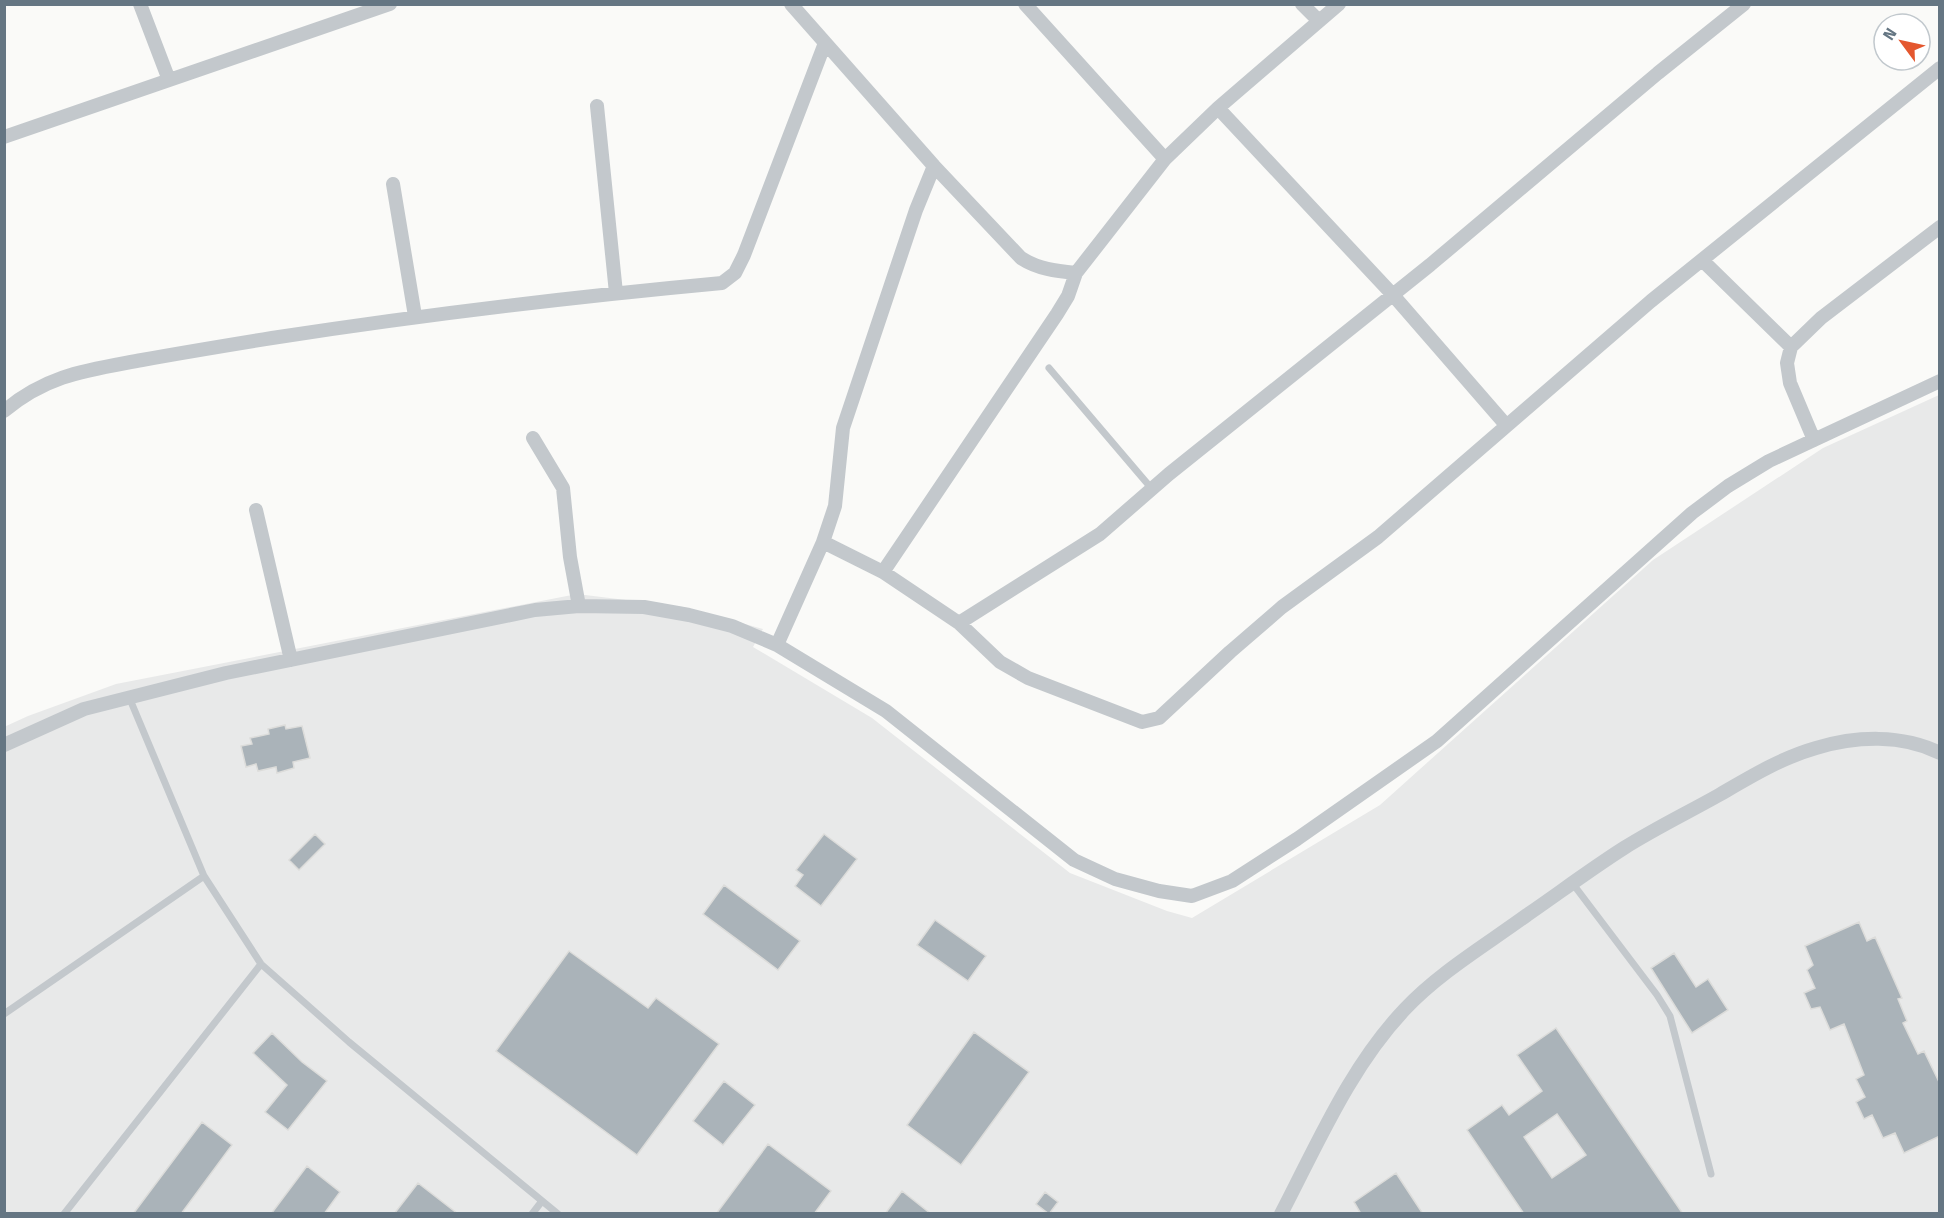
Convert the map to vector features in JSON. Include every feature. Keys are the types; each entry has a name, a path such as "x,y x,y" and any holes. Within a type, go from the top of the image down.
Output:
{"street":[{"path":"140,4 169,80"},
{"path":"4,137 390,4"},
{"path":"791,4 934,166 1021,258 1044,269 1076,273"},
{"path":"1025,4 1165,159"},
{"path":"1302,4 1319,21"},
{"path":"883,572 1057,315 1068,296 1076,273 1165,159 1218,108 1339,4"},
{"path":"959,623 1100,534 1744,4"},
{"path":"4,411 20,398 43,385 71,374 191,351 415,316 722,283 735,273 744,255 825,43"},
{"path":"823,542 883,572 959,623 1000,662 1028,678 1142,722 1159,718 1282,607 1378,537 1506,425 1702,260 1940,68"},
{"path":"597,106 616,293"},
{"path":"1218,108 1393,295 1506,425"},
{"path":"777,645 823,542 835,506 843,428 916,210 934,166"},
{"path":"393,184 415,316"},
{"path":"1814,440 1790,383 1787,363 1791,347 1821,318 1940,227"},
{"path":"1702,260 1791,347"},
{"path":"4,745 84,709 226,673 535,610 579,606 644,607 732,626 777,645 886,711 1074,860 1115,879 1159,891 1192,896 1232,881 1251,869 1437,741 1692,513 1728,486 1769,461 1940,381"},
{"path":"533,438 563,488 570,557 579,606"},
{"path":"256,510 291,660"},
{"path":"1281,1214 1341,1098 1371,1051 1406,1008 1453,968 1625,847 1782,760 1808,750 1860,738 1895,740 1926,746 1940,753"}],"lane":[{"path":"1049,368 1152,489"},
{"path":"129,697 204,876 261,964 349,1042 558,1214"},
{"path":"4,1014 204,876"},
{"path":"1573,884 1657,995 1670,1016 1711,1174"},
{"path":"64,1214 261,964"},
{"path":"532,1214 542,1201"}],"shaded area":[{"path":"1939,395 1939,1213 5,1214 4,727 28,716 116,684 577,594 683,607 763,629 753,647 872,718 1070,873 1167,911 1192,918 1380,805 1653,560 1823,448"}],"building":[{"path":"285,725 286,729 302,726 310,758 293,762 294,768 277,773 276,767 258,771 256,764 246,767 241,746 252,744 250,738 269,734 268,729"},
{"path":"315,834 325,844 299,870 289,860"},
{"path":"824,834 857,859 821,906 795,886 803,875 796,870"},
{"path":"724,885 800,941 778,970 703,914"},
{"path":"935,920 986,956 968,981 917,945"},
{"path":"1859,922 1867,941 1875,937 1902,998 1898,999 1907,1021 1903,1023 1918,1054 1924,1051 1940,1084 1940,1136 1904,1153 1895,1133 1883,1138 1872,1115 1864,1119 1856,1102 1865,1097 1856,1079 1864,1075 1844,1024 1830,1030 1820,1007 1811,1009 1804,993 1815,988 1807,970 1813,965 1805,946"},
{"path":"569,951 648,1008 656,998 719,1044 637,1155 496,1051"},
{"path":"1674,953 1696,987 1708,979 1728,1010 1692,1033 1651,968"},
{"path":"1556,1028 1683,1214 1524,1214 1467,1130 1502,1105 1509,1115 1542,1091 1517,1055","holes":["1557,1114 1586,1155 1552,1178 1524,1137"]},
{"path":"974,1032 1029,1072 961,1165 907,1125"},
{"path":"272,1033 302,1062 327,1081 288,1130 265,1112 287,1085 253,1053"},
{"path":"724,1081 755,1105 723,1145 693,1121"},
{"path":"202,1122 232,1145 181,1214 133,1214"},
{"path":"768,1144 831,1191 814,1214 716,1214"},
{"path":"307,1166 340,1192 324,1214 271,1214"},
{"path":"1396,1173 1423,1214 1361,1214 1354,1202"},
{"path":"418,1183 458,1214 394,1214"},
{"path":"902,1191 931,1214 885,1214"},
{"path":"1045,1192 1058,1202 1049,1214 1036,1204"}]}
